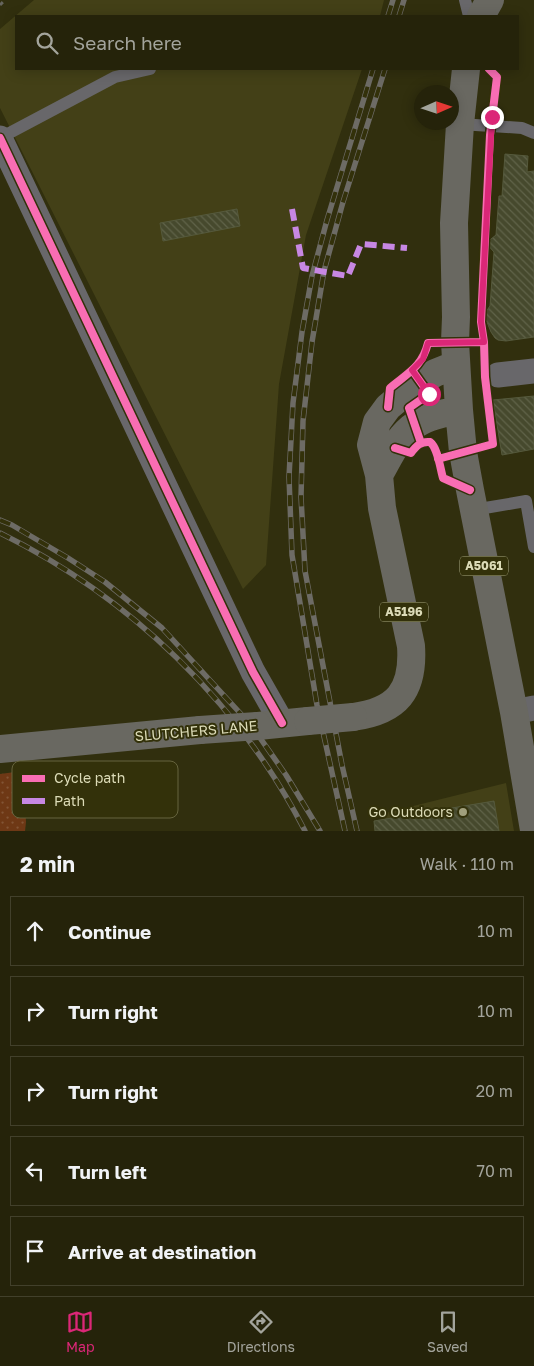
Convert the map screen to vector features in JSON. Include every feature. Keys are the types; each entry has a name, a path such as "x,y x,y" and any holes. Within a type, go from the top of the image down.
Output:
{"highway":[{"name":"A5061","path":"466,70 460,124 454,223 456,365 459,410 463,452 473,510 524,710 534,830"},
{"name":"SLUTCHERS LANE","path":"0,749 353,717 373,713 401,695 411,674 412,646 382,508 379,475 371,445 377,422 388,407 435,373 456,365"},
{"path":"379,475 402,436 415,425 428,418 459,410"}],"street":[{"path":"0,138 253,672 283,723"},
{"path":"498,375 534,371"}],"lane":[{"path":"0,138 115,77 146,70"},
{"path":"460,124 522,128 534,133"},
{"path":"473,510 526,501 534,547"}],"path":[{"path":"0,5 5,0"}],"shaded area":[{"path":"34,0 384,0 380,15 16,15"},
{"path":"15,16 15,70 362,70 306,235 279,384 266,565 243,589 0,108 0,29"},
{"path":"12,772 12,818 26,818 25,831 0,831 0,774"},
{"path":"506,783 514,831 384,831 381,814"}],"building":[{"path":"505,154 528,156 527,172 534,171 534,337 506,341 495,338 487,322 482,317 490,306 494,252 486,243 496,235 499,196 502,196"},
{"path":"237,209 240,226 163,241 160,223"},
{"path":"534,396 534,449 502,455 493,400"},
{"name":"Go Outdoors","path":"494,801 499,831 375,831 374,821"}],"railway":[{"path":"388,15 393,0"},
{"path":"399,15 404,0"},
{"path":"345,831 317,705 292,555 289,477 293,403 302,332 312,276 373,70"},
{"path":"357,831 342,765 305,571 301,497 303,421 312,342 324,271 343,202 385,70"},
{"path":"0,520 68,558 105,582 162,628 251,725 286,775 320,831"},
{"path":"0,533 48,559 93,588 136,621 176,658 214,697 248,739 278,784 305,831"}],"marked path":[{"path":"292,209 303,268 348,276 361,244 407,248"}],"cycle path":[{"path":"438,459 493,444 481,322 490,135 497,77 490,70"},
{"path":"0,138 253,672 282,723"},
{"path":"388,407 390,388 418,364 428,343 484,342"},
{"path":"412,370 429,394 409,408 421,443"},
{"path":"395,448 411,453 419,444 430,442 437,453 443,478 470,490"}],"place":[{"name":"Go Outdoors","path":"463,812"}],"route":[{"path":"429,394 412,370 423,359 428,343 484,342 481,322 492,117"}]}
